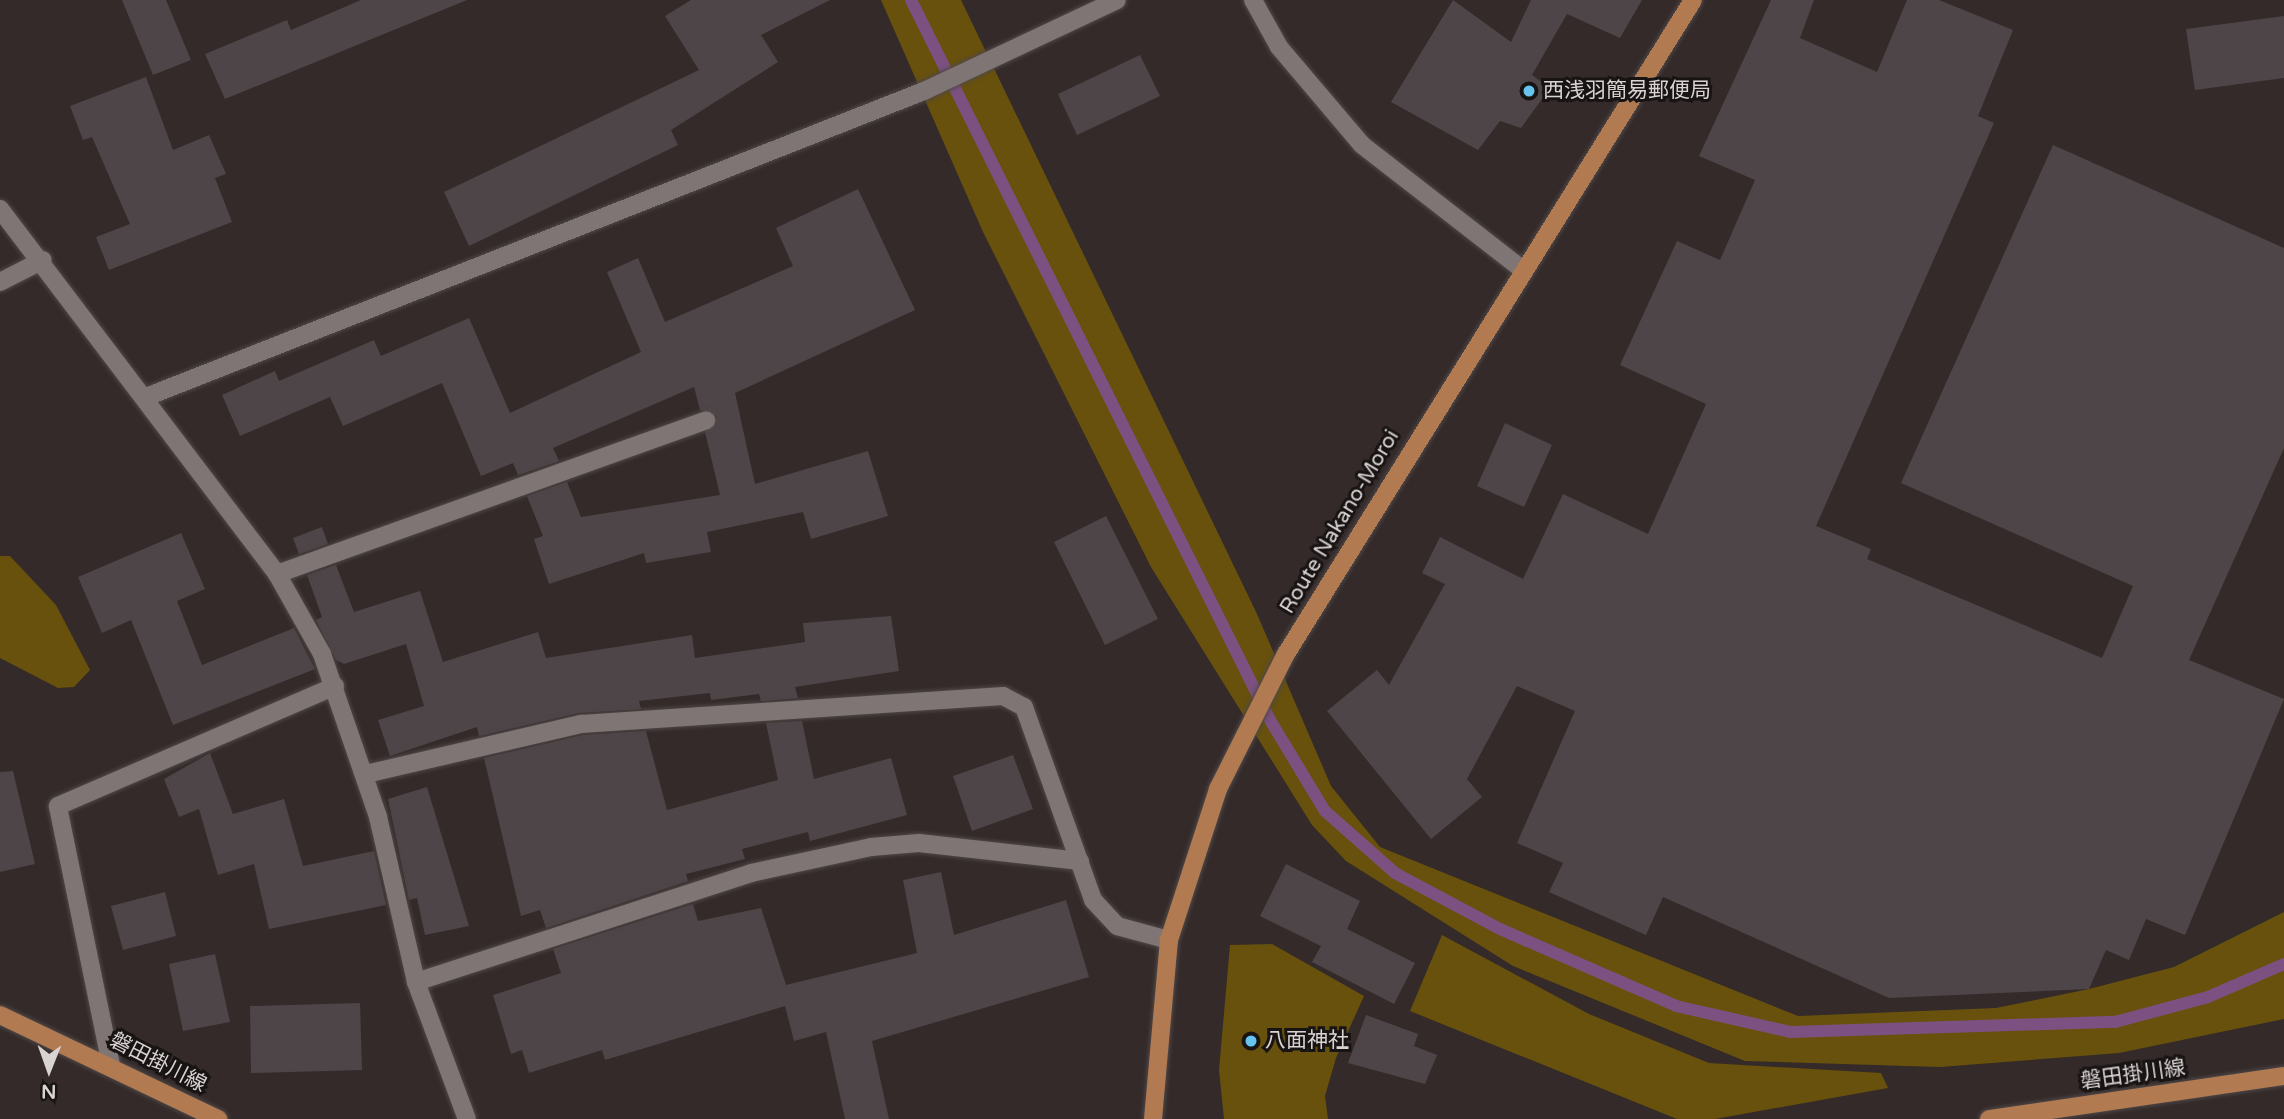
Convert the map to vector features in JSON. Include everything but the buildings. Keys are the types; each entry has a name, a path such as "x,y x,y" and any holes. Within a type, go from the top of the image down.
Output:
{"main road":[{"name":"Route Nakano-Moroi","path":"1153,1119 1169,940 1218,789 1286,654 1693,0"},
{"name":"磐田掛川線","path":"0,1015 111,1065 218,1119"},
{"name":"磐田掛川線","path":"1989,1119 2284,1076"}],"street":[{"path":"146,397 924,91 1117,0"},
{"path":"1253,0 1279,47 1362,145 1523,270"},
{"path":"0,209 43,260 277,573 335,686 366,774 416,982 467,1119"},
{"path":"0,282 43,260"},
{"path":"277,573 706,420"},
{"path":"111,1065 58,806 335,686"},
{"path":"366,774 581,724 1003,696 1024,707 1093,900 1116,926 1169,940"},
{"path":"416,982 751,873 871,847 919,843 1080,861"}],"shaded area":[{"path":"881,0 961,0 1257,614 1331,786 1380,847 1798,1016 1996,1008 2089,989 2174,967 2284,912 2284,1019 2119,1053 1940,1067 1745,1061 1513,966 1346,861 1312,825 1151,567 983,232"},
{"path":"0,556 10,556 56,605 90,670 74,687 58,688 0,658"},
{"path":"1442,935 1589,1014 1709,1063 1881,1073 1888,1088 1715,1119 1677,1119 1410,1011"},
{"path":"1272,944 1364,996 1336,1058 1325,1096 1328,1119 1224,1119 1219,1070 1230,945"}],"waterway":[{"path":"911,0 1270,720 1325,811 1395,873 1500,929 1676,1006 1790,1032 2115,1022 2208,997 2284,964"}],"place":[{"name":"西浅羽簡易郵便局","path":"1529,91"},
{"name":"八面神社","path":"1251,1041"}]}
